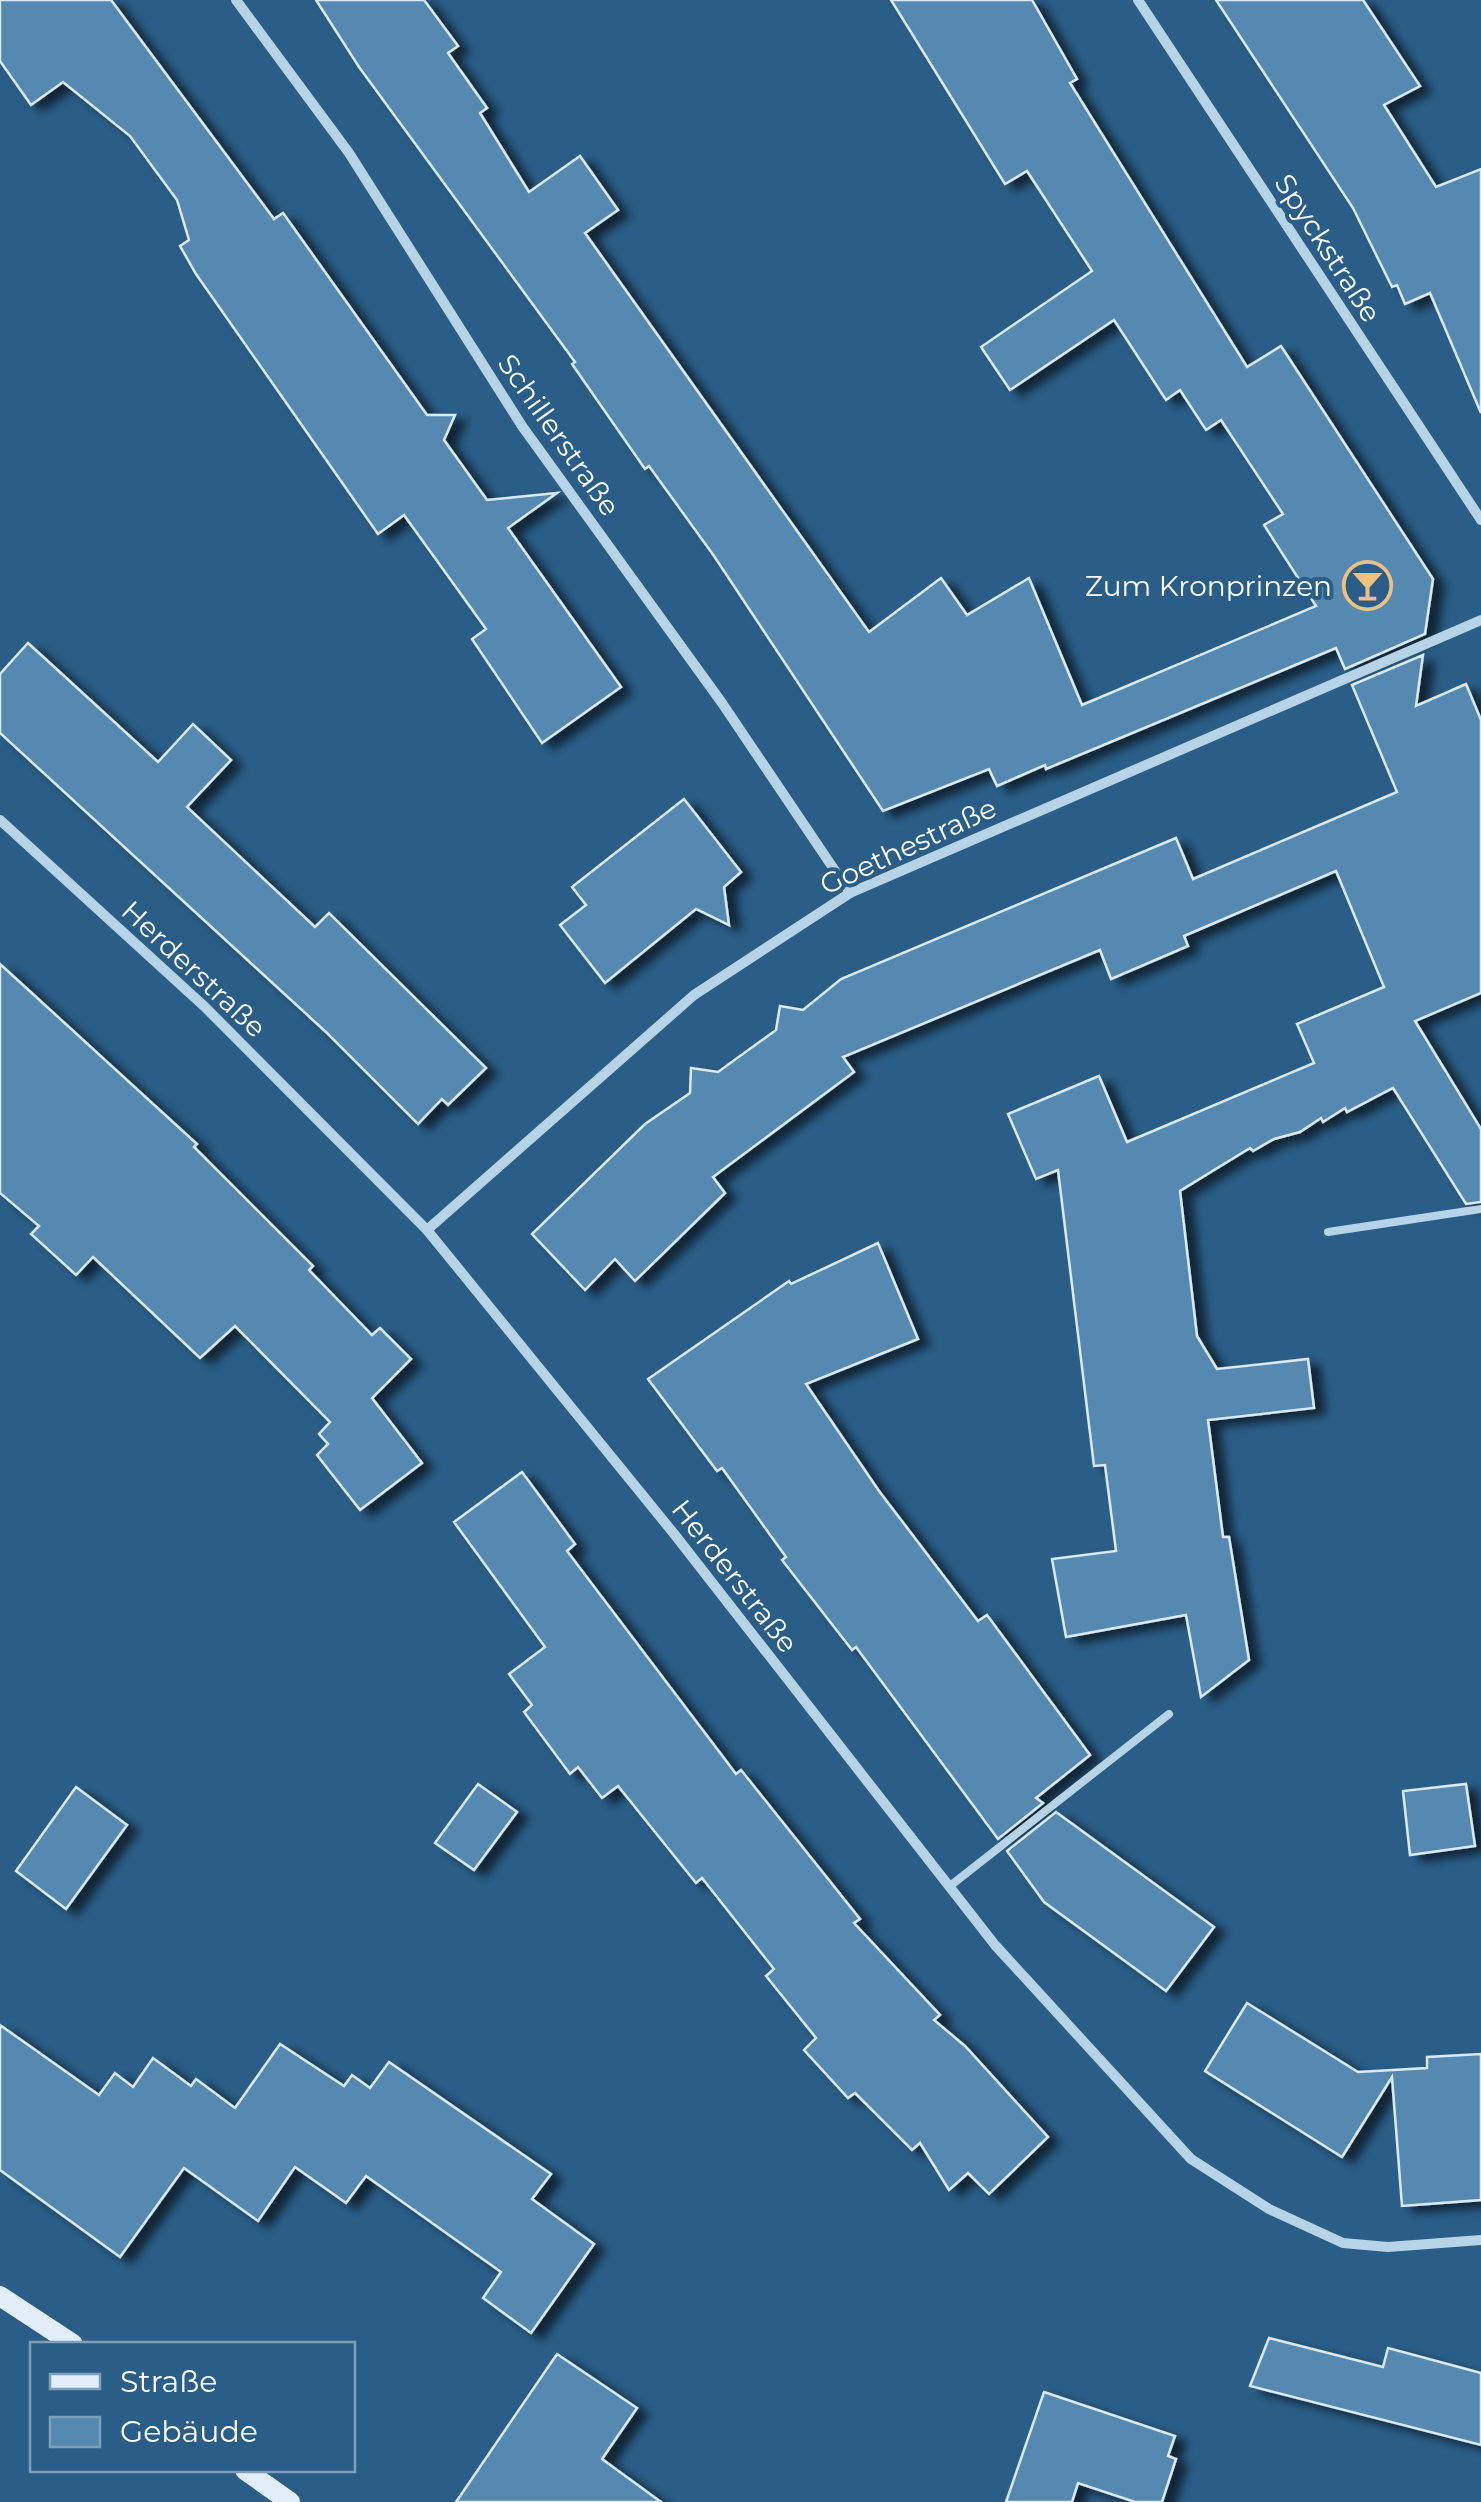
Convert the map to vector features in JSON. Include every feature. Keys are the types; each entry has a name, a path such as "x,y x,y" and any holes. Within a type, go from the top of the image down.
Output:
{"street":[{"name":"Schillerstraße","path":"236,0 349,153 522,426 722,703 850,893"},
{"name":"Spyckstraße","path":"1138,0 1481,520"},
{"name":"Goethestraße","path":"427,1230 694,996 850,893 1481,620"},
{"name":"Herderstraße","path":"0,820 205,1007 427,1230 674,1535 996,1946 1192,2159 1268,2209 1343,2243 1388,2247 1481,2240"},
{"path":"0,2296 70,2342"},
{"path":"248,2472 290,2502"}],"lane":[{"path":"1328,1232 1481,1210"},
{"path":"950,1886 1169,1714"}],"building":[{"path":"0,0 111,0 274,219 283,213 427,415 455,415 444,440 487,500 557,493 508,528 621,687 542,743 472,639 486,629 404,515 378,534 196,274 180,246 189,240 177,200 130,136 63,82 31,105 0,61"},
{"path":"316,0 424,0 458,46 448,53 487,108 480,113 529,192 580,156 618,210 585,233 869,632 941,578 967,615 1029,578 1082,705 1316,606 1264,525 1283,514 1221,420 1206,430 1180,390 1166,400 1114,320 1010,390 981,347 1092,271 1027,171 1005,184 891,0 1032,0 1077,79 1070,83 1247,367 1281,346 1433,579 1425,634 1345,669 1336,648 1046,769 1045,765 997,786 989,769 883,811 714,556 649,466 645,469 572,364 575,362 359,67"},
{"path":"1216,0 1363,0 1420,86 1384,105 1436,187 1481,169 1481,413 1430,293 1405,304 1397,285 1392,287 1353,208"},
{"path":"28,643 158,762 193,724 231,760 187,807 315,927 329,913 486,1068 448,1105 442,1099 418,1124 327,1033 0,733 0,674"},
{"path":"1423,655 1416,706 1466,684 1481,720 1481,993 1415,1021 1481,1129 1481,1202 1466,1204 1393,1088 1323,1122 1321,1118 1300,1132 1274,1139 1253,1151 1250,1148 1180,1191 1197,1336 1217,1369 1308,1359 1314,1408 1208,1420 1223,1537 1229,1537 1249,1660 1201,1697 1186,1615 1066,1637 1052,1559 1116,1551 1105,1465 1094,1466 1058,1170 1036,1179 1008,1114 1099,1076 1127,1142 1314,1063 1297,1024 1384,987 1336,871 1184,936 1188,946 1111,979 1100,950 843,1057 854,1072 713,1177 725,1193 635,1281 615,1259 585,1290 532,1234 645,1124 690,1093 691,1068 718,1072 776,1030 780,1006 803,1010 841,979 1176,838 1193,879 1397,792 1352,685"},
{"path":"684,799 741,872 724,887 729,925 696,909 605,983 560,925 586,905 572,887"},
{"path":"0,964 197,1144 194,1147 313,1266 309,1270 372,1335 380,1328 411,1359 372,1398 422,1463 360,1510 317,1455 328,1444 319,1434 330,1422 235,1326 200,1358 93,1257 76,1275 31,1234 39,1226 0,1193"},
{"path":"878,1243 918,1339 806,1384 879,1491 978,1621 987,1615 1090,1755 1036,1798 1043,1803 998,1839 856,1647 852,1650 782,1560 786,1557 722,1468 717,1471 648,1379 789,1281 791,1284"},
{"path":"522,1472 575,1544 567,1551 736,1774 741,1770 860,1919 854,1923 940,2015 934,2020 965,2046 1048,2137 989,2194 968,2173 949,2190 920,2143 912,2150 855,2093 848,2098 804,2050 816,2038 766,1976 774,1969 702,1878 696,1883 618,1786 602,1798 578,1767 570,1774 524,1712 532,1705 509,1674 545,1647 454,1522"},
{"path":"478,1784 517,1812 474,1870 435,1843"},
{"path":"1466,1784 1475,1846 1410,1855 1403,1791"},
{"path":"76,1787 127,1825 66,1909 16,1871"},
{"path":"1056,1812 1214,1927 1166,1991 1044,1902 1007,1851"},
{"path":"1247,2003 1358,2072 1427,2068 1427,2057 1481,2054 1481,2200 1402,2206 1392,2077 1342,2157 1205,2071"},
{"path":"0,2025 99,2095 115,2073 133,2087 153,2058 191,2086 196,2079 235,2108 280,2044 344,2086 352,2075 370,2088 389,2062 551,2174 532,2199 594,2244 531,2333 483,2298 501,2272 366,2176 346,2203 295,2167 258,2221 184,2168 120,2257 0,2170"},
{"path":"1269,2338 1383,2367 1388,2348 1481,2373 1481,2445 1250,2386"},
{"path":"557,2354 637,2408 602,2459 661,2502 456,2502"},
{"path":"1044,2392 1175,2436 1168,2456 1176,2459 1162,2502 1135,2502 1078,2483 1072,2502 1006,2502"}],"place":[{"name":"Zum Kronprinzen","path":"1367,586"}]}
